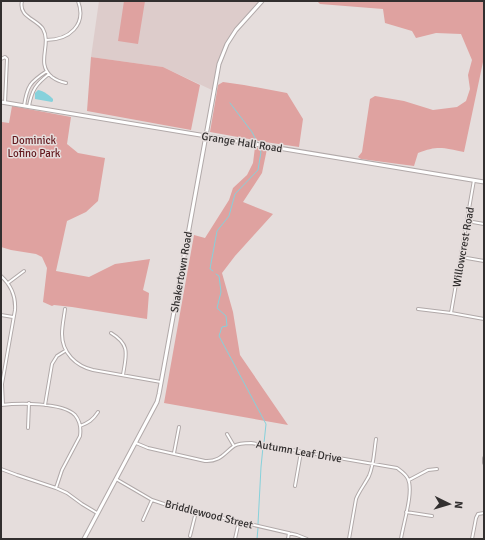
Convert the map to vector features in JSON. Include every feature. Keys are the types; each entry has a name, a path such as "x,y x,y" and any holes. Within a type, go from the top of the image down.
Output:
{"street":[{"path":"22,1 21,6 24,13 37,22 45,33 46,40 44,61 47,71 56,80 66,83"},
{"path":"46,40 61,39 70,34 77,25 80,17 78,1"},
{"name":"Shakertown Road","path":"84,539 136,443 158,397 219,64 227,44 236,30 262,1"},
{"path":"1,59 5,57 7,59 3,102"},
{"path":"24,106 26,93 30,86 35,79 47,71"},
{"path":"29,106 34,88 49,74"},
{"name":"Grange Hall Road","path":"3,102 484,182"},
{"name":"Willowcrest Road","path":"452,313 474,180"},
{"path":"467,221 484,224"},
{"path":"461,257 484,261"},
{"path":"8,283 24,271"},
{"path":"1,276 8,283 15,300 3,367 1,387 2,405 29,403 63,408 76,417 80,426 80,436 62,470 56,488"},
{"path":"66,309 62,334 63,345 65,350 75,362 85,368 93,370 161,382"},
{"path":"418,309 484,319"},
{"path":"1,315 13,317"},
{"path":"111,333 119,338 125,348 126,356 123,375"},
{"path":"45,405 51,366 57,356 65,350"},
{"path":"28,428 29,403"},
{"path":"80,426 94,419 98,412"},
{"path":"174,454 179,427"},
{"path":"136,443 148,448 209,461 218,459 234,446 227,434"},
{"path":"348,539 358,493 369,476 373,464 376,439"},
{"name":"Autumn Leaf Drive","path":"234,446 251,443 391,466 402,471 409,480"},
{"path":"295,486 301,452"},
{"path":"484,458 484,463"},
{"path":"1,469 67,493 98,514"},
{"path":"401,539 409,494 409,480 428,470 437,469"},
{"name":"Briddlewood Street","path":"116,479 152,500 167,505 289,533 307,539"},
{"path":"143,520 152,500"},
{"path":"190,536 196,512"},
{"path":"406,512 432,516"},
{"path":"472,539 476,518 478,514 484,513"},
{"path":"235,539 239,522"},
{"path":"288,539 289,533"}],"shaded area":[{"path":"99,1 262,1 236,30 223,53 214,91 163,67 91,57"}],"green space":[{"path":"124,1 145,1 138,44 118,41"},
{"path":"317,1 484,1 484,61 464,152 441,148 425,150 418,153 414,166 361,159 358,157 362,152 370,99 375,96 404,101 433,110 457,107 466,101 470,89 468,75 472,60 461,34 436,33 416,38 412,31 385,23 383,9 320,4"},
{"path":"91,57 163,67 200,85 191,130 87,111"},
{"path":"223,82 287,93 303,119 299,147 210,132 218,85"},
{"name":"Dominick Lofino Park","path":"12,106 71,117 67,144 78,153 105,158 98,201 86,212 67,221 56,271 89,277 115,264 150,259 143,290 149,293 147,319 72,307 52,306 43,302 47,268 42,257 36,254 1,247 1,126 2,122 9,123"},
{"path":"255,147 267,149 262,173 243,202 273,214 235,256 222,273 233,312 240,355 288,425 164,403 194,235 205,238 229,200 233,188 247,175 253,163"}],"water":[{"path":"38,90 48,95 53,99 53,101 35,99 35,93"}],"waterway":[{"path":"230,103 252,132 257,142"},
{"path":"213,271 210,269 217,231 229,216 235,194 258,170 261,152 258,145"},
{"path":"216,274 219,276 221,292 217,308 226,316 227,326 222,327 219,336 266,424 264,443"},
{"path":"258,524 263,447"},
{"path":"257,539 258,528"}]}
